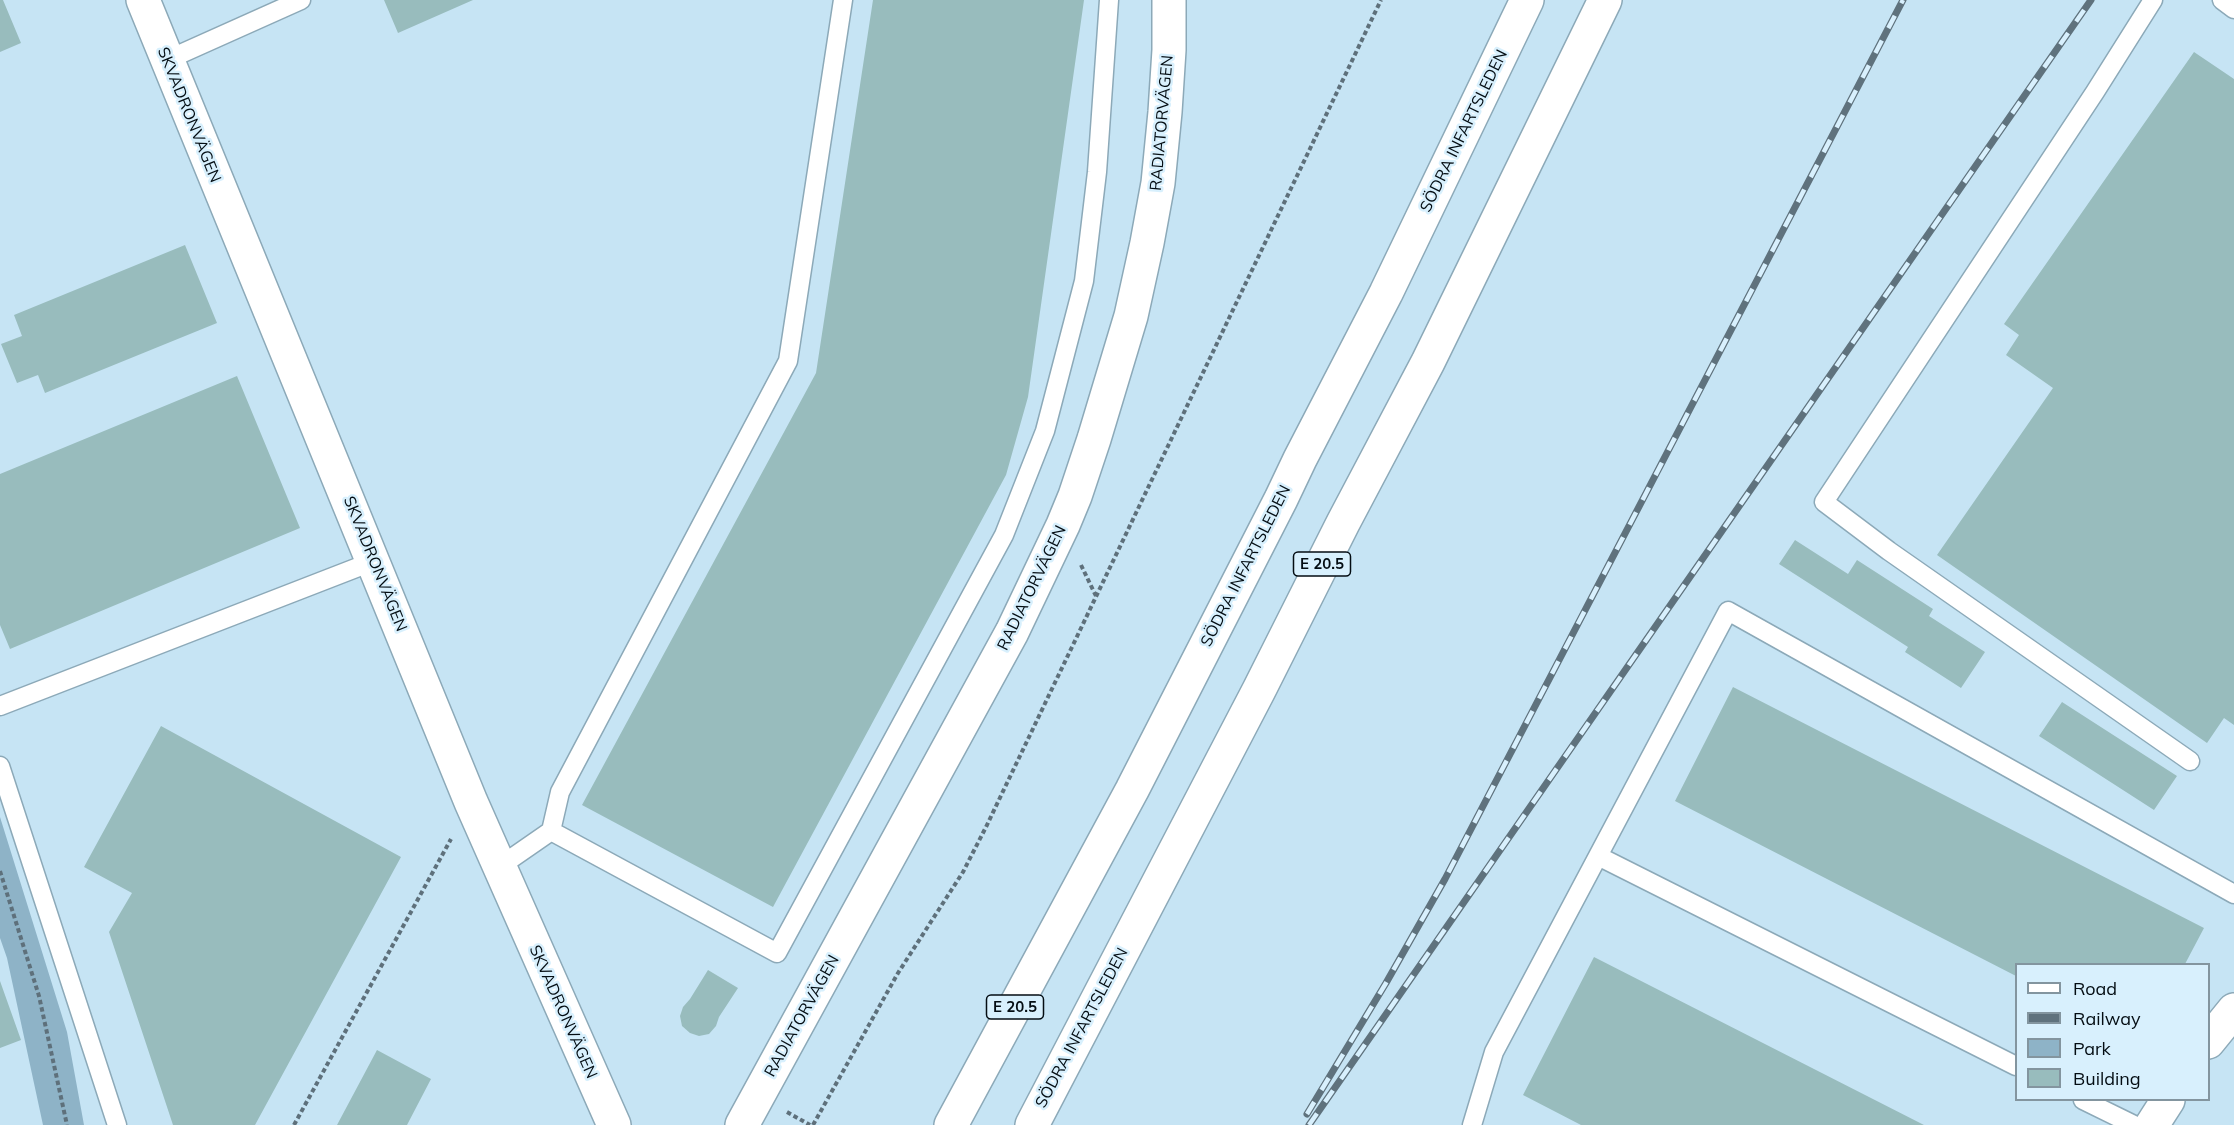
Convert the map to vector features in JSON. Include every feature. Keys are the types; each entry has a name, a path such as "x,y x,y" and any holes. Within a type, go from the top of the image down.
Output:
{"street":[{"name":"SKVADRONVÄGEN","path":"143,0 471,802 614,1125"},
{"name":"RADIATORVÄGEN","path":"742,1125 1012,632 1075,496 1131,316 1147,243 1158,183 1165,112 1169,0"},
{"name":"SÖDRA INFARTSLEDEN","path":"951,1125 1132,790 1281,499 1386,293 1527,0"},
{"name":"SÖDRA INFARTSLEDEN","path":"1032,1125 1428,362 1605,0"},
{"path":"2210,1040 2234,1010"},
{"path":"2152,1125 2167,1101"}],"lane":[{"path":"167,60 300,0"},
{"path":"499,867 551,831 560,792 788,361 843,0"},
{"path":"551,831 777,953 1004,535 1045,431 1084,281 1097,172 1109,0"},
{"path":"2153,0 2095,92 1824,502 1898,558 2190,761"},
{"path":"2222,0 2234,9"},
{"path":"0,706 374,561"},
{"path":"1472,1125 1494,1052 1728,611 2234,894"},
{"path":"0,766 117,1125"},
{"path":"1598,856 2015,1065"},
{"path":"2085,1101 2134,1125"}],"path":[{"path":"787,1112 812,1125 898,974 957,881 986,827 1380,0"},
{"path":"294,1125 471,802"},
{"path":"0,871 39,996 67,1125"}],"green space":[{"path":"0,817 67,1032 84,1125 43,1125 7,958 0,938"}],"building":[{"path":"0,0 3,0 21,43 0,52"},
{"path":"384,0 473,0 398,33"},
{"path":"873,0 1084,0 1028,397 1006,475 773,907 582,805 816,373"},
{"path":"2194,52 2234,79 2234,725 2224,718 2207,743 1937,555 2053,388 2006,355 2019,335 2004,324"},
{"path":"185,245 217,323 45,393 38,375 17,383 1,344 22,336 14,315"},
{"path":"237,376 300,528 10,649 0,625 0,474"},
{"path":"1795,540 1848,574 1857,560 1933,609 1929,616 1985,652 1961,688 1905,652 1908,647 1779,564"},
{"path":"1733,687 2204,928 2186,963 2015,963 2015,975 1675,801"},
{"path":"2062,702 2177,776 2154,810 2039,736"},
{"path":"161,726 401,857 255,1125 173,1125 109,932 132,893 84,867"},
{"path":"1594,957 1924,1125 1581,1125 1523,1095"},
{"path":"708,970 738,988 719,1017 716,1026 709,1034 699,1036 690,1033 682,1026 680,1016 683,1007"},
{"path":"0,981 21,1040 0,1048"},
{"path":"377,1050 431,1079 407,1125 337,1125"}],"railway":[{"path":"1307,1114 1445,879 1903,0"},
{"path":"1309,1125 2091,0"}]}
